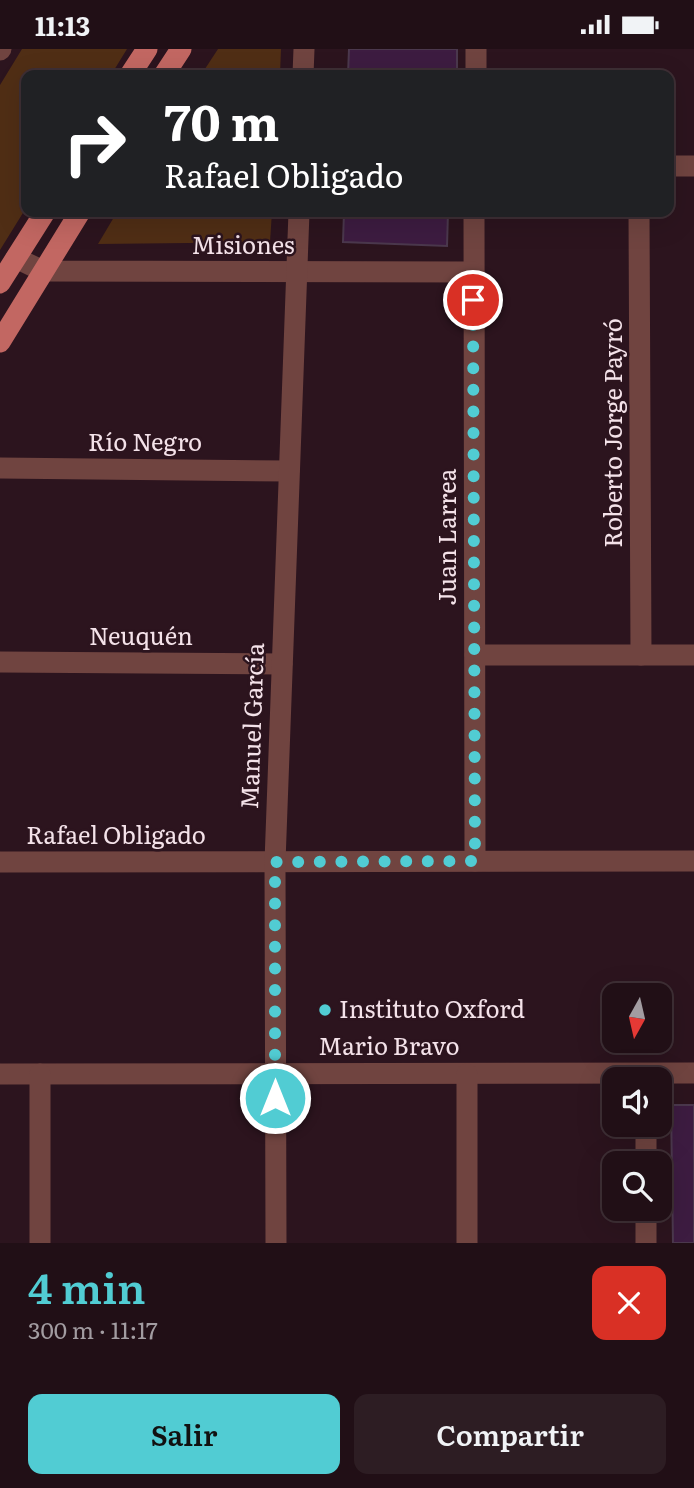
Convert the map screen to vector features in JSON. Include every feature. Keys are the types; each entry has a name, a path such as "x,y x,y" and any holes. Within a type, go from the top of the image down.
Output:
{"main road":[{"path":"133,70 147,49"},
{"path":"167,70 181,49"},
{"path":"0,283 42,217"},
{"path":"0,342 77,217"}],"street":[{"path":"303,70 304,49"},
{"path":"476,49 476,70"},
{"path":"674,166 694,166"},
{"name":"Manuel García","path":"276,1243 275,862 299,217"},
{"name":"Juan Larrea","path":"474,217 475,861"},
{"name":"Roberto Jorge Payró","path":"639,217 641,655"},
{"name":"Misiones","path":"16,258 43,271 473,272"},
{"name":"Río Negro","path":"0,468 289,471"},
{"path":"474,655 694,655"},
{"name":"Neuquén","path":"0,662 282,664"},
{"name":"Rafael Obligado","path":"0,862 694,861"},
{"path":"467,1073 467,1243"},
{"name":"Mario Bravo","path":"0,1074 467,1073 602,1076"},
{"name":"Mario Bravo","path":"672,1075 694,1073"},
{"path":"40,1074 40,1243"},
{"path":"646,1221 646,1243"}],"shaded area":[{"path":"22,49 127,49 114,70 21,70 21,216 0,250 0,85"},
{"path":"218,49 281,49 280,70 204,70"},
{"path":"114,217 272,217 270,242 98,244"}],"building":[{"path":"349,49 457,49 457,70 348,70"},
{"path":"344,217 448,217 447,246 343,242"},
{"path":"672,1105 694,1105 694,1243 673,1243"}],"place":[{"name":"Instituto Oxford","path":"325,1010"}],"route":[{"path":"275,1098 275,862 475,861 473,300"}]}
